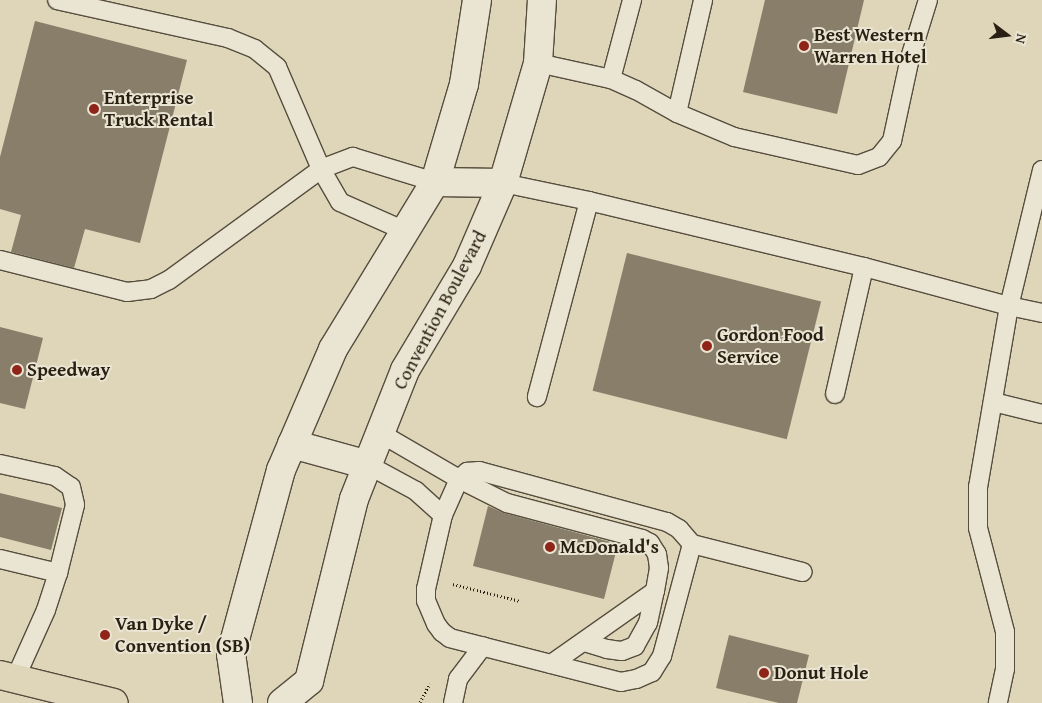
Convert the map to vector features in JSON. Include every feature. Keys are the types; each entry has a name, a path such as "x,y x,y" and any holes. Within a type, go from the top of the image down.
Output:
{"main road":[{"path":"8,677 114,703"}],"street":[{"path":"238,703 230,654 282,470 333,349 435,182 464,84 477,0"},
{"name":"Convention Boulevard","path":"282,703 309,681 354,500 404,370 467,266 503,183 538,63 542,0"},
{"path":"435,182 503,183"},
{"path":"292,444 368,466"}],"lane":[{"path":"57,0 228,38 255,49 277,67 321,169 340,202 405,231"},
{"path":"611,79 632,0"},
{"path":"676,113 703,0"},
{"path":"538,63 611,79 636,90 676,113 734,137 858,165 880,157 892,141 910,58 928,0"},
{"path":"0,260 127,292 151,290 169,280 321,169 353,157 435,182"},
{"path":"998,703 1006,669 1005,632 978,528 978,487 1009,306 1042,170"},
{"path":"503,183 589,201 864,267 1042,313"},
{"path":"537,397 589,201"},
{"path":"835,394 864,267"},
{"path":"993,402 1042,414"},
{"path":"380,433 459,479 507,503 642,539 650,543 657,554 659,568 648,623 635,646 622,651 607,649 584,642"},
{"path":"0,464 55,476 72,487 75,505 58,573 46,610 8,677"},
{"path":"368,466 416,491 443,515"},
{"path":"692,544 662,656 652,672 636,679 621,682 450,638 442,632 426,601 426,589 443,515 459,479 467,472 479,471 667,522 679,529 692,544 803,572"},
{"path":"0,559 58,573"},
{"path":"551,664 655,591"},
{"path":"453,703 458,679 483,646"}],"path":[{"path":"448,582 520,601"}],"building":[{"name":"Best Western Warren Hotel","path":"765,0 864,0 837,114 743,92"},
{"name":"Enterprise Truck Rental","path":"35,21 187,60 140,243 85,229 74,268 11,252 21,215 0,209 0,157"},
{"name":"Gordon Food Service","path":"627,253 821,301 787,439 593,391"},
{"name":"Speedway","path":"0,327 43,338 25,409 0,403"},
{"path":"0,493 62,508 51,550 0,537"},
{"path":"488,506 504,513 618,544 604,599 473,566"},
{"path":"729,635 809,655 797,703 779,703 716,688"}],"place":[{"name":"Best Western Warren Hotel","path":"804,46"},
{"name":"Enterprise Truck Rental","path":"94,109"},
{"name":"Gordon Food Service","path":"707,346"},
{"name":"Speedway","path":"17,370"},
{"name":"McDonald's","path":"550,547"},
{"name":"Van Dyke / Convention (SB)","path":"105,635"},
{"name":"Donut Hole","path":"764,673"}]}
